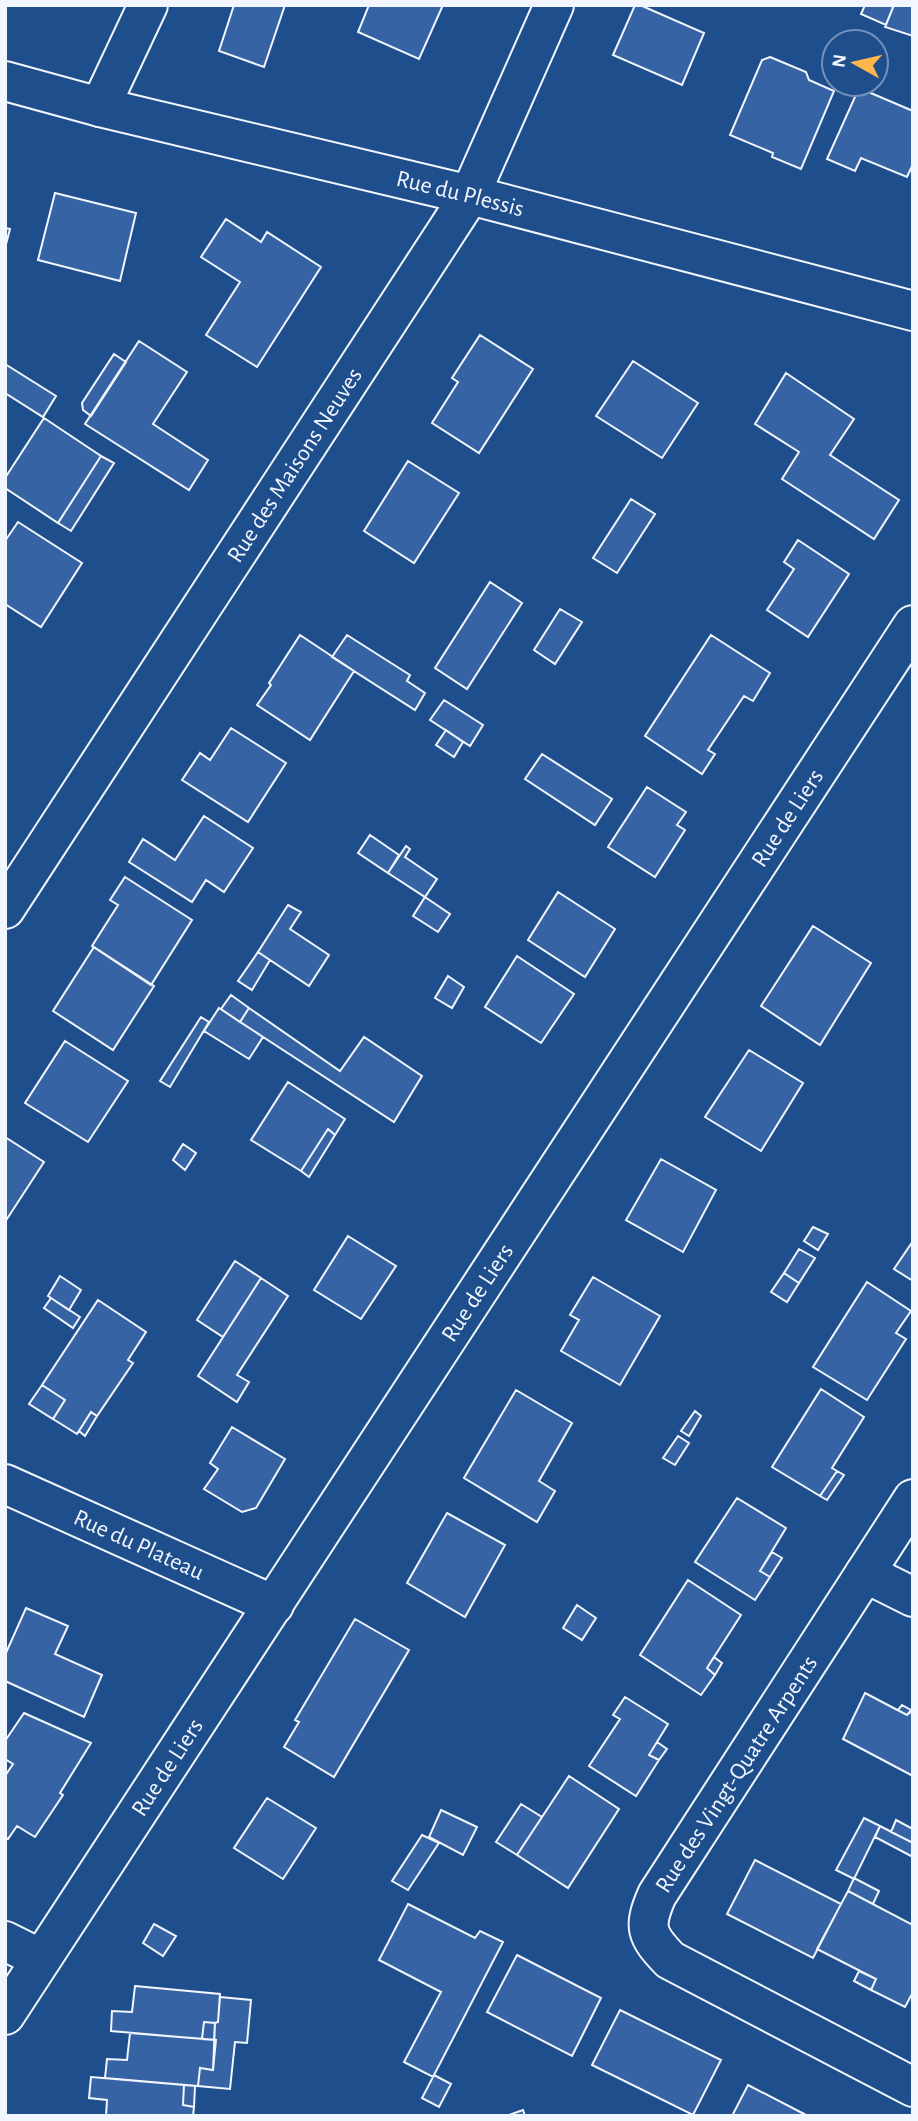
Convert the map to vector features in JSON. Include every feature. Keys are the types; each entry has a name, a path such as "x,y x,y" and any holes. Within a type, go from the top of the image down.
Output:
{"street":[{"path":"100,107 148,5"},
{"name":"Rue des Maisons Neuves","path":"5,909 470,195 554,5"},
{"name":"Rue du Plessis","path":"5,81 100,107 470,195 913,311"},
{"name":"Rue de Liers","path":"5,2015 913,625"},
{"name":"Rue du Plateau","path":"5,1484 274,1605"},
{"name":"Rue des Vingt-Quatre Arpents","path":"913,1499 657,1895 648,1916 651,1940 670,1960 913,2087"},
{"path":"865,1573 913,1597"},
{"path":"5,1941 41,1959"}],"building":[{"path":"234,5 285,5 264,67 219,51"},
{"path":"369,5 443,5 419,59 358,32"},
{"path":"635,5 704,33 682,85 613,55"},
{"path":"865,5 893,7 886,25 861,14"},
{"path":"894,5 913,5 913,36 885,27"},
{"path":"770,57 806,72 809,80 820,85 820,98 831,98 801,169 772,157 773,153 730,135 762,60"},
{"path":"854,98 882,98 913,111 913,164 907,177 861,158 855,171 827,159"},
{"path":"55,193 136,213 120,281 38,260"},
{"path":"226,219 261,242 267,232 321,267 257,367 206,335 240,282 201,257"},
{"path":"5,228 10,229 5,248"},
{"path":"480,335 533,369 479,453 432,423 458,382 452,378"},
{"path":"139,341 187,372 153,424 208,460 189,490 85,424"},
{"path":"114,354 126,362 91,416 83,410 82,403"},
{"path":"633,361 698,403 662,458 596,416"},
{"path":"5,364 56,396 43,417 5,393"},
{"path":"786,373 854,419 830,455 899,500 874,539 782,479 799,452 755,424"},
{"path":"44,418 101,456 58,523 5,488 5,478"},
{"path":"101,456 114,463 71,531 58,523"},
{"path":"408,461 459,493 414,563 364,531"},
{"path":"631,499 655,514 617,573 593,558"},
{"path":"18,522 82,563 41,627 5,604 5,541"},
{"path":"798,540 849,574 808,637 767,610 794,569 784,562"},
{"path":"490,582 522,603 467,689 435,668"},
{"path":"560,609 582,622 555,664 534,650"},
{"path":"300,635 354,671 310,740 257,705"},
{"path":"347,635 410,675 407,681 425,693 415,710 332,657"},
{"path":"711,635 770,673 753,701 744,696 708,750 715,754 702,774 645,736"},
{"path":"444,700 483,725 470,746 430,720"},
{"path":"231,728 286,763 248,822 182,780 200,753 210,760"},
{"path":"446,730 463,742 454,757 436,745"},
{"path":"542,754 612,799 595,825 525,779"},
{"path":"647,787 686,812 677,825 685,830 655,877 608,847"},
{"path":"204,816 253,848 224,892 206,880 192,902 129,862 143,839 175,860"},
{"path":"370,835 399,855 388,873 358,853"},
{"path":"406,846 410,849 405,857 437,879 425,897 388,873"},
{"path":"125,877 192,920 151,985 92,946 118,905 110,900"},
{"path":"558,892 615,929 585,977 528,940"},
{"path":"425,897 450,914 438,932 413,916"},
{"path":"288,905 301,912 290,929 329,955 309,986 258,952"},
{"path":"813,926 871,963 820,1045 761,1006"},
{"path":"94,947 154,986 113,1050 53,1011"},
{"path":"258,952 270,960 252,990 238,981"},
{"path":"517,956 574,994 541,1043 485,1007"},
{"path":"448,976 464,987 452,1008 435,998"},
{"path":"231,995 249,1008 240,1022 221,1009"},
{"path":"219,1008 263,1037 249,1059 204,1031"},
{"path":"249,1008 340,1071 364,1037 422,1076 394,1122 240,1022"},
{"path":"201,1017 209,1022 170,1087 160,1081"},
{"path":"65,1041 128,1081 88,1142 25,1103"},
{"path":"749,1050 803,1083 761,1151 705,1117"},
{"path":"288,1082 345,1119 335,1135 328,1129 301,1171 251,1140"},
{"path":"328,1129 335,1135 309,1177 301,1171"},
{"path":"5,1137 44,1162 5,1222"},
{"path":"183,1144 196,1153 185,1170 173,1160"},
{"path":"661,1159 716,1190 683,1252 626,1220"},
{"path":"813,1227 828,1234 818,1250 804,1241"},
{"path":"348,1236 396,1266 361,1319 314,1290"},
{"path":"913,1241 913,1281 894,1269"},
{"path":"799,1249 815,1258 799,1283 784,1273"},
{"path":"235,1261 261,1278 223,1337 197,1320"},
{"path":"784,1273 799,1283 787,1302 771,1292"},
{"path":"60,1276 81,1290 69,1310 48,1296"},
{"path":"593,1277 660,1316 620,1385 561,1351 579,1320 570,1315"},
{"path":"261,1278 288,1296 237,1375 249,1382 237,1402 198,1376"},
{"path":"867,1282 911,1311 896,1333 906,1339 867,1400 813,1367"},
{"path":"51,1298 80,1317 73,1328 44,1308"},
{"path":"98,1300 146,1332 128,1360 133,1363 97,1416 91,1412 77,1434 53,1419 65,1400 42,1385"},
{"path":"42,1385 65,1400 53,1419 29,1404"},
{"path":"821,1389 864,1417 832,1468 837,1471 820,1496 772,1467"},
{"path":"516,1390 572,1423 539,1481 555,1491 537,1522 464,1478"},
{"path":"695,1411 701,1416 689,1436 681,1431"},
{"path":"91,1412 97,1416 85,1436 79,1431"},
{"path":"232,1427 285,1459 256,1508 242,1512 204,1489 218,1469 210,1463"},
{"path":"678,1436 689,1443 675,1465 663,1458"},
{"path":"837,1471 844,1475 827,1500 820,1496"},
{"path":"737,1498 786,1528 760,1571 770,1577 755,1600 695,1562"},
{"path":"447,1513 505,1545 465,1617 407,1583"},
{"path":"772,1552 782,1558 770,1577 760,1571"},
{"path":"688,1580 741,1615 707,1668 715,1675 701,1695 640,1655"},
{"path":"577,1605 596,1618 582,1640 563,1628"},
{"path":"26,1608 68,1626 55,1654 102,1675 84,1717 5,1681 5,1655"},
{"path":"355,1619 409,1650 334,1777 284,1747 299,1722 295,1720"},
{"path":"714,1657 722,1663 715,1675 707,1668"},
{"path":"865,1693 907,1715 913,1710 913,1776 843,1739"},
{"path":"625,1697 668,1724 649,1755 659,1760 636,1796 589,1766 620,1719 613,1715"},
{"path":"902,1705 911,1710 907,1715 898,1710"},
{"path":"24,1713 91,1743 60,1793 63,1795 35,1837 17,1826 8,1839 5,1838 5,1776 13,1764 5,1759 5,1741"},
{"path":"657,1742 667,1749 659,1760 649,1755"},
{"path":"569,1776 619,1809 568,1888 517,1855"},
{"path":"267,1798 316,1828 283,1879 234,1848"},
{"path":"521,1804 542,1817 517,1855 496,1842"},
{"path":"441,1810 477,1827 463,1855 429,1837"},
{"path":"864,1818 880,1826 854,1879 836,1870"},
{"path":"896,1820 913,1829 913,1843 891,1832"},
{"path":"880,1826 913,1843 913,1857 875,1837"},
{"path":"422,1835 439,1843 408,1890 392,1881"},
{"path":"755,1860 841,1904 813,1958 727,1914"},
{"path":"854,1878 879,1891 873,1904 848,1891"},
{"path":"848,1891 913,1925 913,1992 905,2007 871,1990 876,1979 817,1949"},
{"path":"408,1904 475,1938 480,1931 503,1942 433,2077 404,2062 441,1992 379,1960"},
{"path":"154,1924 176,1936 163,1956 143,1943"},
{"path":"517,1955 601,1998 572,2056 487,2012"},
{"path":"859,1971 876,1979 871,1990 854,1981"},
{"path":"135,1986 220,1994 218,2022 204,2022 202,2039 111,2031 112,2011 132,2012"},
{"path":"220,1997 251,2000 247,2043 235,2042 230,2089 198,2086 200,2068 213,2070 215,2023 218,2022"},
{"path":"620,2010 721,2060 693,2115 592,2065"},
{"path":"204,2022 215,2023 214,2040 202,2039"},
{"path":"130,2033 216,2040 213,2070 200,2068 198,2086 105,2078 107,2059 127,2060"},
{"path":"434,2075 451,2084 439,2107 422,2098"},
{"path":"91,2077 184,2085 183,2105 194,2107 193,2116 106,2116 107,2100 89,2098"},
{"path":"184,2085 195,2086 194,2107 183,2105"},
{"path":"748,2085 808,2116 732,2116"},
{"path":"523,2110 525,2116 506,2116"}]}
